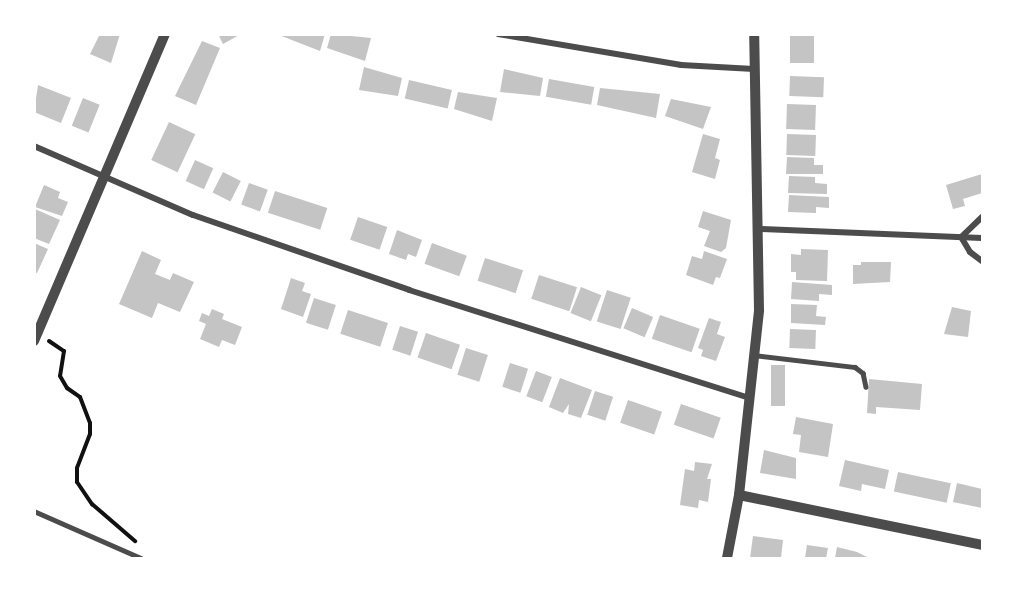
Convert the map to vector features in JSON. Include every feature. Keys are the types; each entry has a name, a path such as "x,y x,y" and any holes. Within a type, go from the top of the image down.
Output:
{"street":[{"path":"36,338 165,34"},
{"path":"498,34 681,65 754,69"},
{"path":"727,558 739,495 754,355 759,229 754,34"},
{"path":"34,146 193,215 409,290 750,399"},
{"path":"961,237 982,218"},
{"path":"759,229 982,238"},
{"path":"961,237 969,252 982,261"},
{"path":"739,495 982,545"}],"lane":[{"path":"754,355 855,367 863,373 866,387"},
{"path":"34,511 141,558"}],"path":[{"path":"36,338 64,351 60,376 86,408 90,434 76,468 82,494 139,546"}],"building":[{"path":"100,34 120,34 111,63 90,54"},
{"path":"218,34 241,34 223,44"},
{"path":"279,34 325,34 320,51 279,35"},
{"path":"331,34 371,38 365,61 327,48"},
{"path":"790,34 814,34 814,63 790,63"},
{"path":"202,41 220,48 196,105 175,96"},
{"path":"364,67 402,78 398,96 359,90"},
{"path":"504,69 543,78 540,96 500,92"},
{"path":"790,76 824,77 823,97 789,96"},
{"path":"549,79 594,87 591,105 546,97"},
{"path":"409,80 452,90 448,108 405,99"},
{"path":"38,85 71,98 61,123 34,112"},
{"path":"600,88 660,94 656,118 597,105"},
{"path":"458,92 497,98 492,121 454,109"},
{"path":"83,98 100,105 88,133 72,126"},
{"path":"671,99 711,107 703,129 665,116"},
{"path":"787,104 816,105 815,130 786,129"},
{"path":"169,122 195,134 178,172 151,160"},
{"path":"703,134 720,139 715,158 720,160 715,179 692,172"},
{"path":"787,134 816,135 815,156 786,155"},
{"path":"787,157 814,158 814,165 823,165 823,174 786,174"},
{"path":"195,160 213,168 204,189 186,181"},
{"path":"223,172 241,181 230,202 213,192"},
{"path":"982,174 982,193 963,199 965,206 953,209 946,185"},
{"path":"789,176 815,177 815,183 827,184 827,194 788,193"},
{"path":"249,183 268,190 260,211 241,205"},
{"path":"44,185 60,192 58,198 68,202 62,216 35,207"},
{"path":"275,191 327,208 320,230 268,213"},
{"path":"789,195 829,197 829,208 816,207 816,213 788,212"},
{"path":"35,209 60,220 49,244 34,238"},
{"path":"703,211 731,220 726,248 721,252 704,246 710,231 698,227"},
{"path":"358,217 387,227 379,250 350,240"},
{"path":"397,230 422,240 416,257 408,254 406,260 389,254"},
{"path":"34,243 48,249 37,273 34,272"},
{"path":"432,243 467,256 459,276 424,264"},
{"path":"801,249 828,250 827,281 796,280 796,272 791,272 791,254 801,255"},
{"path":"142,251 161,260 155,274 170,280 173,273 194,282 180,312 158,303 152,318 119,304"},
{"path":"704,251 727,259 720,278 716,277 713,285 686,275 692,256 702,259"},
{"path":"485,258 523,270 516,293 478,281"},
{"path":"861,262 891,262 890,282 853,284 853,265 861,265"},
{"path":"539,275 577,287 569,311 531,299"},
{"path":"291,278 305,283 302,291 311,294 303,317 281,309"},
{"path":"792,282 832,285 832,295 819,294 819,301 791,299"},
{"path":"581,287 601,295 591,321 571,313"},
{"path":"607,290 631,298 621,329 597,321"},
{"path":"314,298 336,305 328,330 306,323"},
{"path":"791,304 817,305 816,316 826,317 825,325 791,323"},
{"path":"952,307 971,311 968,337 944,334"},
{"path":"632,308 653,317 645,337 623,328"},
{"path":"212,309 224,314 222,319 242,327 235,345 222,340 219,347 200,339 206,324 199,321 202,313 209,316"},
{"path":"348,310 388,323 380,347 340,334"},
{"path":"660,315 700,329 692,352 652,339"},
{"path":"709,318 721,322 717,334 725,337 716,361 701,356 703,350 698,348"},
{"path":"400,326 418,332 410,356 392,350"},
{"path":"790,329 816,330 815,349 789,348"},
{"path":"426,333 460,345 452,369 418,358"},
{"path":"466,348 488,355 479,382 457,375"},
{"path":"510,363 528,369 520,393 502,387"},
{"path":"771,365 785,365 785,406 771,406"},
{"path":"536,371 552,377 542,402 526,396"},
{"path":"560,378 592,390 581,418 568,414 569,404 563,413 549,407"},
{"path":"869,379 922,384 920,410 876,407 876,414 867,413"},
{"path":"595,391 613,397 605,421 587,415"},
{"path":"628,400 662,412 654,434 620,423"},
{"path":"681,404 721,418 714,438 674,425"},
{"path":"796,417 833,424 828,457 799,452 801,435 793,434"},
{"path":"764,450 796,458 796,479 760,473"},
{"path":"845,460 889,470 885,489 862,484 861,491 839,486"},
{"path":"695,462 712,464 707,479 711,479 708,502 699,500 698,508 680,505 685,469 694,471"},
{"path":"898,472 951,483 947,503 894,492"},
{"path":"957,483 982,489 982,508 953,502"},
{"path":"753,536 783,540 781,558 750,558"},
{"path":"807,545 828,548 826,558 805,558"},
{"path":"837,547 857,552 869,558 835,558"}]}
